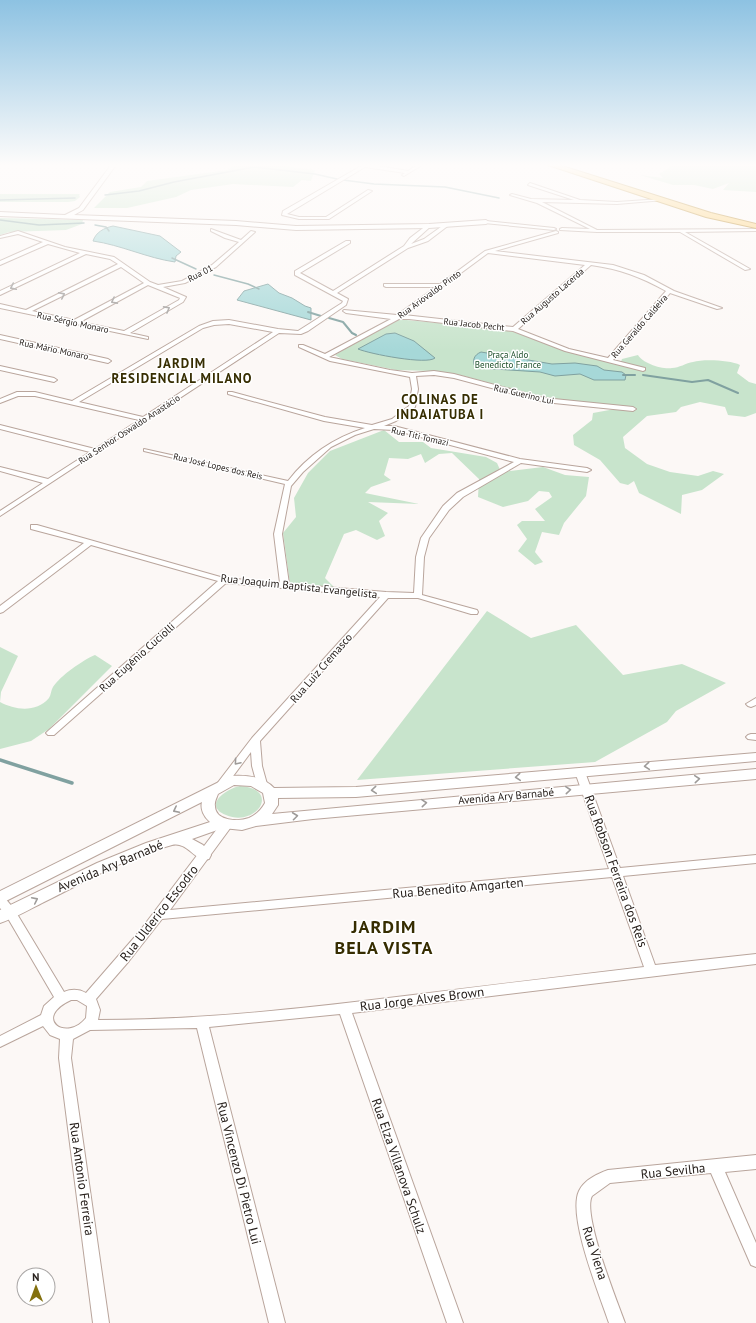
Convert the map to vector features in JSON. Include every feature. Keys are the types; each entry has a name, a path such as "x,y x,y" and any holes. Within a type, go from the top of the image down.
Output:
{"street":[{"path":"276,227 296,228 303,227"},
{"path":"406,247 412,239 427,227"},
{"path":"429,227 437,233"},
{"path":"334,293 406,247 426,240 445,227"},
{"path":"529,227 558,230 596,231 756,230"},
{"path":"588,227 596,231"},
{"path":"213,230 227,238 241,241"},
{"name":"Rua Ariovaldo Pinto","path":"326,356 398,317 486,252 558,230"},
{"path":"680,231 747,269"},
{"path":"0,237 18,232 64,248 112,258 148,283 184,298 125,333"},
{"name":"Rua 01","path":"177,294 174,288 220,262 241,241 253,232"},
{"path":"0,264 48,242"},
{"path":"73,403 201,327 213,323 229,322 295,333 303,331 344,304 346,300 297,274 296,272 348,242"},
{"path":"0,293 86,252"},
{"path":"486,252 590,264 629,271 642,276 669,291 696,302 719,308"},
{"path":"27,312 122,264"},
{"name":"Rua Augusto Lacerda","path":"514,329 590,264"},
{"name":"Rua 01","path":"156,286 183,282"},
{"path":"75,322 148,283"},
{"path":"386,285 440,285"},
{"name":"Rua Geraldo Caldeira","path":"609,361 669,291"},
{"name":"Rua Sérgio Monaro","path":"0,306 146,338"},
{"name":"Rua Jacob Pecht","path":"346,311 514,329 567,350 643,369"},
{"name":"Rua Senhor Oswaldo Anastácio","path":"0,514 278,331"},
{"name":"Rua Mário Monaro","path":"0,337 108,361"},
{"name":"Rua Guerino Lui","path":"301,346 326,356 363,366 412,375 434,373 454,376 544,400 634,409"},
{"path":"0,368 54,380"},
{"path":"285,586 278,534 287,486 300,470 329,446 353,434 394,420 412,407 415,389 412,375"},
{"name":"Rua Titi Tomazi","path":"230,393 287,411 324,419 372,427 394,428 520,461 587,470"},
{"path":"0,401 17,394 35,394 144,420"},
{"path":"0,426 96,451"},
{"name":"Rua José Lopes dos Reis","path":"146,450 290,483"},
{"path":"418,596 420,558 424,538 446,508 460,495 520,461"},
{"path":"0,469 49,482"},
{"name":"Rua Joaquim Baptista Evangelista","path":"34,527 224,580 386,595 418,596 474,612"},
{"path":"0,610 89,543"},
{"name":"Rua Eugênio Cuciolli","path":"51,734 224,580"},
{"name":"Rua Luiz Cremasco","path":"216,789 255,740 386,595"},
{"path":"255,740 257,766 272,803 267,813 256,821"},
{"name":"Avenida Ary Barnabé","path":"0,899 216,789 242,780 266,788 356,792 756,757"},
{"name":"Rua Robson Ferreira dos Reis","path":"580,772 651,970"},
{"name":"Avenida Ary Barnabé","path":"5,915 102,867 151,847 225,824 242,825 256,821 313,814 756,774"},
{"path":"216,789 206,801 207,810 213,818 225,824"},
{"name":"Rua Ulderico Escodro","path":"88,999 111,974 159,915 204,855 225,824"},
{"path":"172,840 189,842 196,845 204,855"},
{"name":"Rua Benedito Amgarten","path":"159,915 756,859"},
{"path":"0,899 5,915 61,998"},
{"name":"Rua Jorge Alves Brown","path":"88,1025 202,1023 344,1009 651,970 756,959"},
{"path":"79,995 88,999 92,1003 94,1010 93,1018 88,1025 78,1032 67,1035 52,1031 47,1026 45,1019 49,1007 61,998 79,995"},
{"name":"Rua Elza Villanova Schulz","path":"344,1009 455,1323"},
{"path":"0,1042 45,1019"},
{"name":"Rua Vincenzo Di Pietro Lui","path":"202,1023 277,1323"},
{"name":"Rua Antonio Ferreira","path":"67,1035 66,1058 101,1323"},
{"name":"Rua Sevilha","path":"592,1185 608,1177 756,1162"},
{"path":"715,1166 756,1260"},
{"name":"Rua Viena","path":"592,1185 582,1197 583,1219 617,1323"}],"green space":[{"path":"0,227 75,227 66,230 9,232 0,235"},
{"name":"Praça Aldo Benedicto France","path":"396,319 501,329 518,333 572,353 620,364 622,359 638,355 648,363 658,367 668,368 703,360 736,363 740,365 737,373 749,382 756,384 756,413 745,417 728,415 725,407 700,402 681,407 676,412 647,416 623,437 625,448 647,464 670,472 698,476 713,471 724,474 702,490 682,495 681,514 639,493 634,481 628,485 620,483 600,460 574,445 573,435 592,420 593,413 615,409 618,406 588,406 576,401 547,399 544,396 526,393 464,376 432,371 396,370 342,359 335,355"},
{"path":"384,430 399,442 423,442 431,448 486,457 497,463 501,472 543,467 565,475 589,477 586,496 564,523 559,535 542,532 535,552 543,562 535,565 518,551 527,539 517,525 522,521 545,521 535,509 552,497 549,492 539,491 528,501 503,507 478,497 479,479 452,453 439,454 425,463 421,454 408,459 389,458 384,475 391,480 371,487 365,493 419,504 368,502 388,513 379,521 385,536 377,540 356,530 344,534 325,578 334,587 312,592 290,584 283,533 296,517 294,498 308,473 330,451"},
{"path":"487,611 531,638 576,625 623,675 682,664 726,683 676,711 667,722 595,762 357,780"},
{"path":"0,647 18,656 1,692 0,702"},
{"path":"95,655 112,666 49,729 31,741 0,749 0,702 12,707 25,709 38,706 49,698 53,687 66,673 78,664"},
{"path":"240,786 253,789 260,794 262,800 260,806 255,812 247,816 237,818 219,811 216,807 216,803 219,798 228,791"}],"water":[{"path":"116,227 160,236 181,252 176,256 175,262 154,258 114,245 93,241 96,235 106,228"},
{"path":"268,284 279,293 311,308 311,320 237,300 244,291"},
{"path":"395,333 414,341 435,358 430,360 410,360 374,354 358,349 386,334"},
{"path":"481,352 552,364 575,363 597,366 604,370 622,372 626,375 625,380 594,380 580,374 555,376 540,372 475,367 474,358"}],"waterway":[{"path":"105,227 109,231"},
{"path":"172,258 196,269"},
{"path":"214,275 248,284 259,289"},
{"path":"308,312 321,316"},
{"path":"329,318 343,322 352,333 356,335"},
{"path":"623,375 635,375"},
{"path":"643,375 692,382 708,380 738,393"},
{"path":"0,760 72,783"}],"district":[{"name":"JARDIM RESIDENCIAL MILANO","path":"182,370"},
{"name":"COLINAS DE INDAIATUBA I","path":"440,406"},
{"name":"JARDIM BELA VISTA","path":"384,936"}]}
